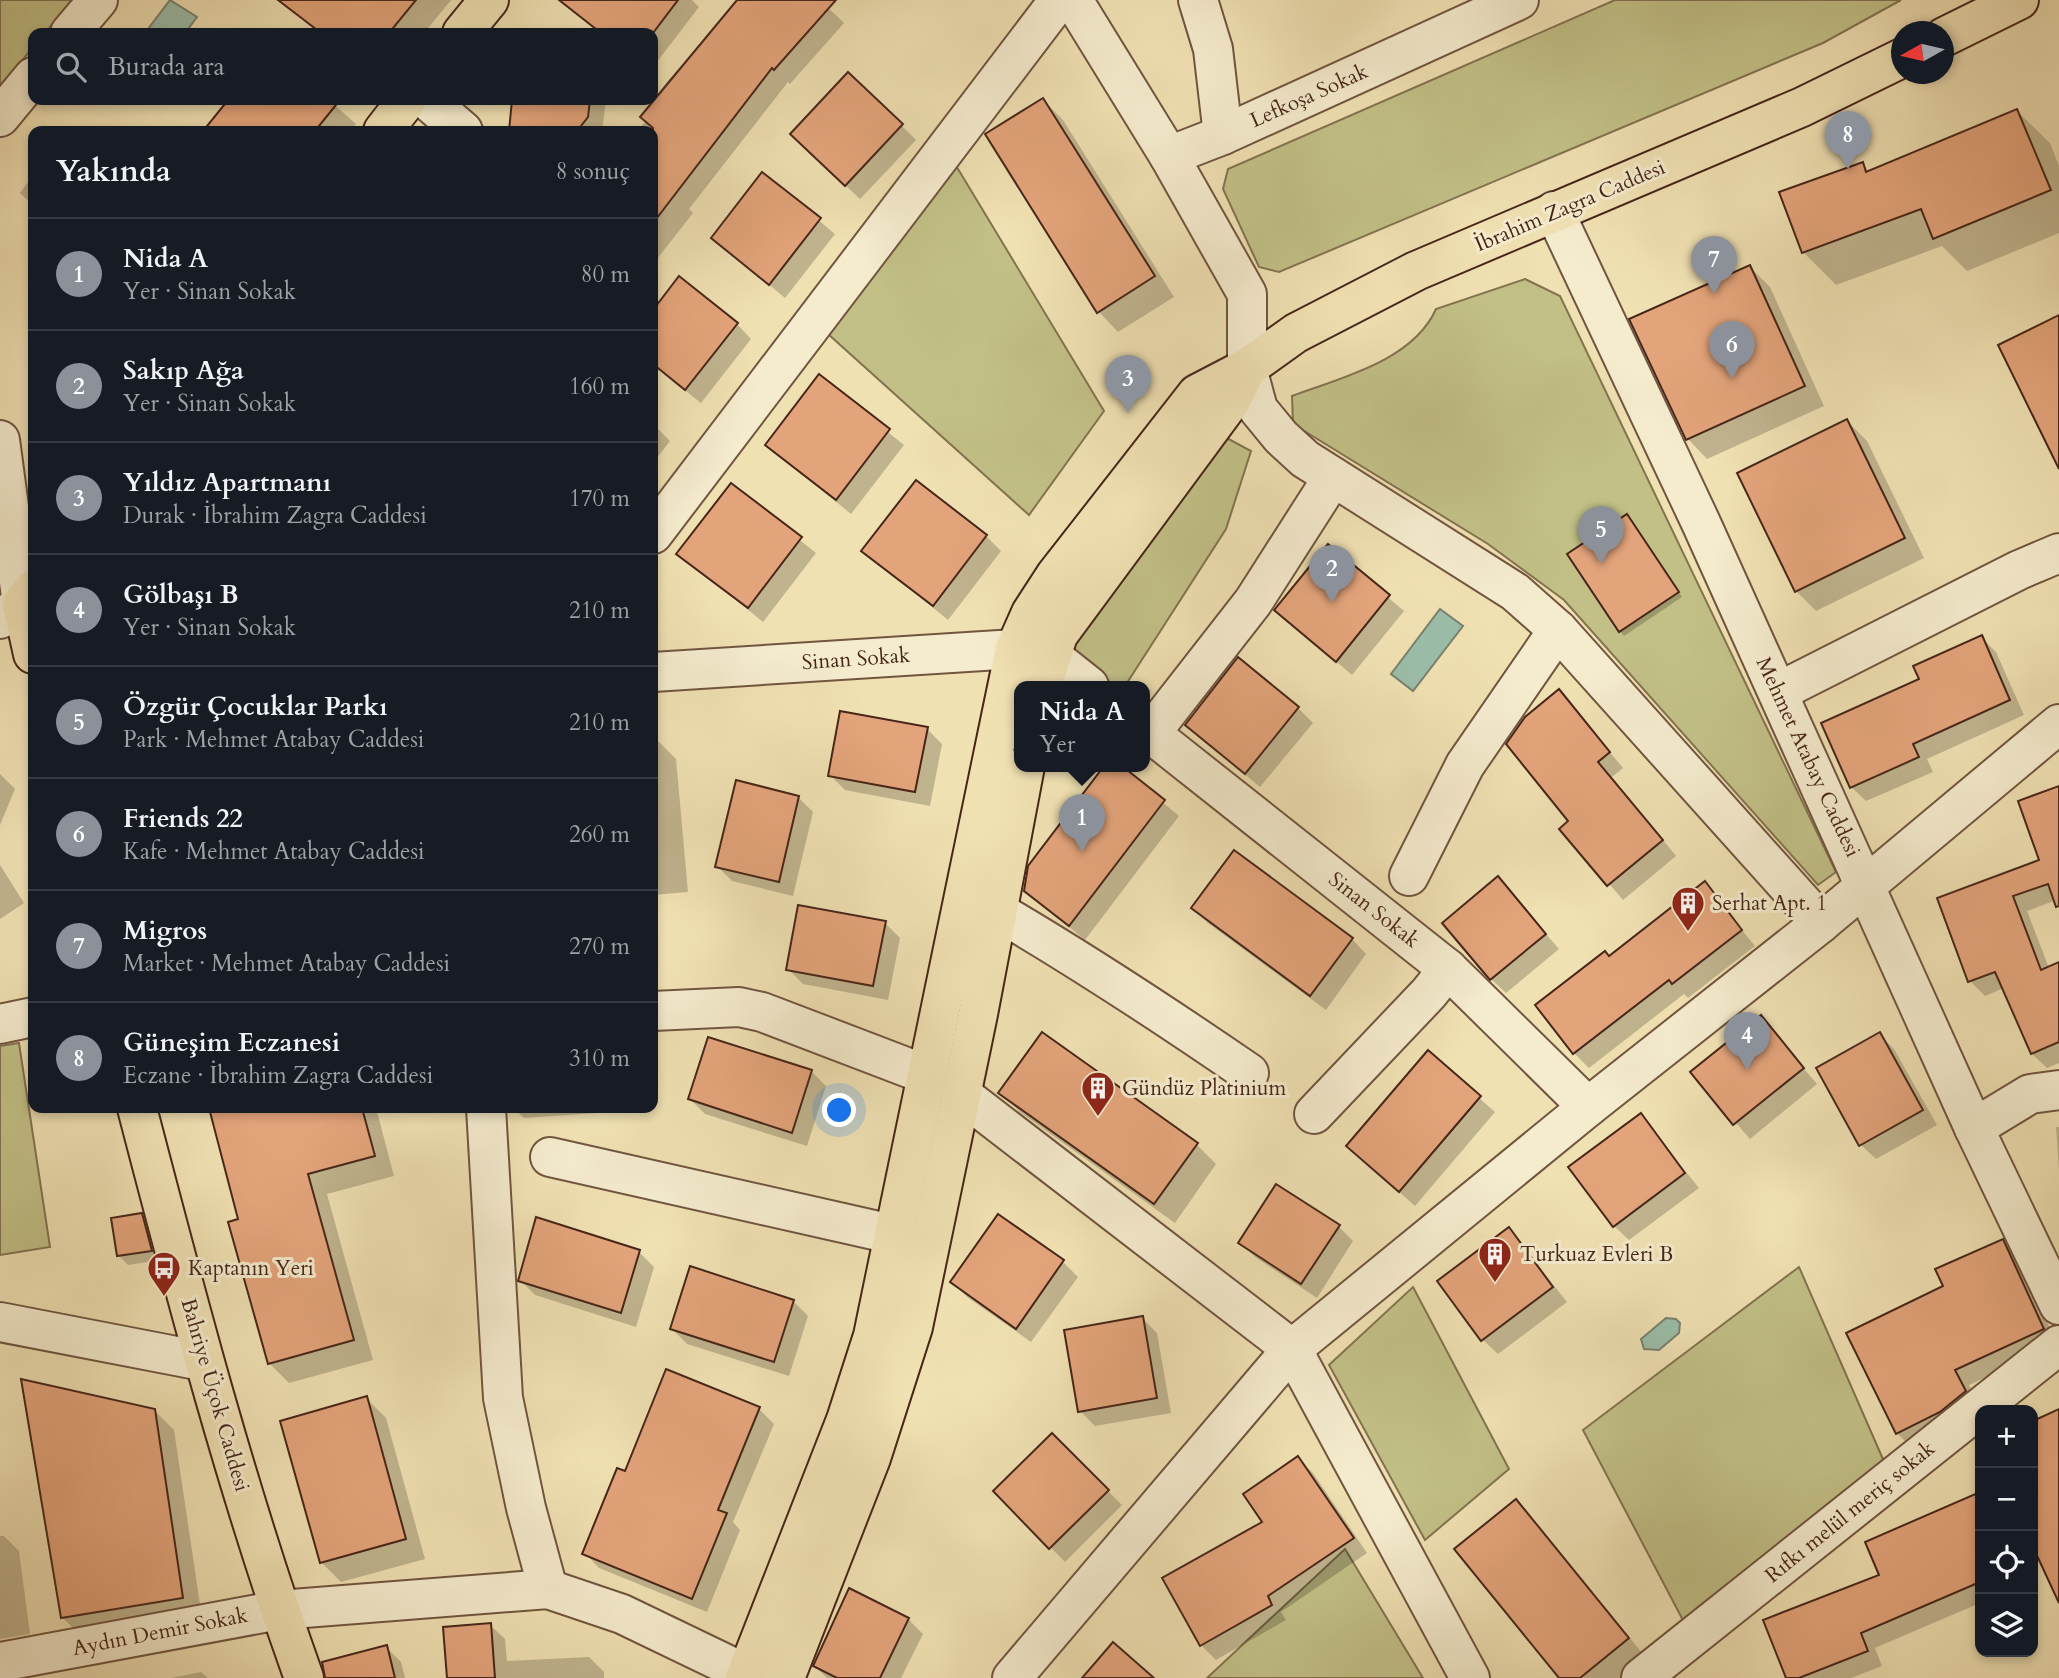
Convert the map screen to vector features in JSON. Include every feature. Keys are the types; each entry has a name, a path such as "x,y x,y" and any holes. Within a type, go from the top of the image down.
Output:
{"main road":[{"path":"466,28 489,0"},
{"path":"1954,32 2019,0"},
{"name":"İbrahim Zagra Caddesi","path":"1031,681 1036,663 1031,614 1055,576 1197,394 1247,368 1276,345 1347,305 1554,211 1802,107 1891,63"},
{"path":"387,126 403,105"},
{"path":"19,604 28,636"},
{"name":"İbrahim Zagra Caddesi","path":"749,1676 846,1420 873,1336 927,1075 1014,746"},
{"path":"785,1678 871,1458 914,1327 1023,772"},
{"name":"Bahriye Üçok Caddesi","path":"138,1113 202,1361 279,1610 304,1678"}],"street":[{"path":"75,28 99,0"},
{"path":"658,527 1059,0"},
{"path":"1073,0 1169,156 1247,294 1247,368 1258,409 1305,459 1515,592 1558,630 1821,923"},
{"name":"Lefkoşa Sokak","path":"1198,0 1213,49 1223,135 1519,0"},
{"path":"0,117 28,83"},
{"path":"434,105 457,126"},
{"path":"1169,156 1223,135"},
{"name":"Mehmet Atabay Caddesi","path":"1554,211 1867,886 1974,1128 2059,1305"},
{"path":"0,440 19,604"},
{"path":"1150,730 1253,601 1333,477"},
{"path":"1778,692 2019,570 2059,554"},
{"path":"1409,876 1465,765 1558,630"},
{"path":"1036,663 1077,681"},
{"name":"Sinan Sokak","path":"658,672 1036,663"},
{"path":"1012,1678 1292,1349 1588,1107 1867,886 2059,724"},
{"name":"Sinan Sokak","path":"1150,734 1447,969 1588,1107"},
{"path":"997,911 1085,966 1115,981 1248,1073"},
{"path":"1314,1114 1429,993 1447,969"},
{"path":"658,1011 739,1007 762,1012 927,1075"},
{"path":"0,1024 28,1018"},
{"path":"1974,1128 2030,1094 2059,1090"},
{"path":"961,1094 1292,1349 1470,1678"},
{"path":"485,1113 503,1398 526,1508 548,1590 622,1614 749,1676"},
{"path":"550,1157 896,1235"},
{"path":"0,1322 202,1361"},
{"name":"Rıfkı melül meriç sokak","path":"1641,1678 2059,1345"},
{"name":"Aydın Demir Sokak","path":"0,1662 279,1610 548,1590"}],"shaded area":[{"path":"0,0 72,0 49,28 28,28 28,53 0,88"},
{"path":"170,0 197,17 189,28 149,28"},
{"path":"1615,0 1901,0 1823,43 1279,272 1259,267 1223,189 1228,169"},
{"path":"952,159 1104,411 1029,515 827,333"},
{"path":"1525,279 1560,296 1836,872 1818,885 1564,600 1488,544 1293,424 1292,396 1353,374 1393,355 1411,342 1425,327 1436,309"},
{"path":"1223,436 1251,451 1226,529 1128,681 1106,681 1068,644"},
{"path":"1440,609 1463,626 1413,691 1391,674"},
{"path":"19,1043 50,1247 0,1255 0,1046"},
{"path":"1799,1267 1886,1466 1686,1626 1583,1430"},
{"path":"1413,1287 1509,1469 1425,1540 1329,1365"},
{"path":"1666,1318 1676,1319 1680,1323 1679,1333 1659,1350 1644,1349 1641,1339"},
{"path":"1345,1549 1423,1678 1207,1678"}],"building":[{"path":"278,0 416,0 393,28 314,28"},
{"path":"559,0 678,0 657,28 595,28"},
{"path":"737,0 836,0 774,70 772,68 658,216 658,126 651,126 640,117 650,105 658,105 658,95"},
{"path":"848,72 903,124 845,186 790,134"},
{"path":"1043,98 1155,276 1097,313 985,134"},
{"path":"224,105 336,105 319,126 207,126"},
{"path":"512,105 589,105 588,117 581,126 509,126"},
{"path":"2017,109 2051,190 1933,239 1921,209 1802,253 1779,192 1863,162 1866,172"},
{"path":"762,172 821,218 769,285 711,238"},
{"path":"1750,265 1805,386 1686,440 1629,319"},
{"path":"679,276 738,323 685,390 658,368 658,303"},
{"path":"2059,315 2059,469 1998,345"},
{"path":"819,374 890,429 836,500 765,445"},
{"path":"1847,419 1905,538 1795,592 1737,473"},
{"path":"916,480 987,535 933,606 861,551"},
{"path":"731,483 802,537 748,608 676,554"},
{"path":"1627,514 1679,592 1619,632 1567,554"},
{"path":"1328,544 1390,595 1336,662 1274,610"},
{"path":"1982,635 2010,700 1913,744 1919,757 1850,788 1821,723 1919,679 1913,666"},
{"path":"1238,657 1299,707 1245,774 1185,725"},
{"path":"1559,689 1610,752 1598,762 1663,840 1607,886 1559,829 1568,821 1506,744 1525,717"},
{"path":"840,711 928,727 915,792 828,776"},
{"path":"1099,772 1130,772 1165,800 1069,926 1024,891 1028,866"},
{"path":"736,780 799,796 779,882 715,867"},
{"path":"2059,786 2059,906 2056,907 2048,884 2013,896 2041,970 2059,962 2059,1042 2031,1054 1995,972 1968,982 1937,898 2039,860 2018,801"},
{"path":"1234,850 1353,938 1310,996 1191,908"},
{"path":"1498,876 1546,934 1490,980 1442,923"},
{"path":"1705,881 1742,930 1672,984 1669,980 1573,1054 1535,1005 1605,951 1609,956"},
{"path":"798,905 886,921 873,986 786,970"},
{"path":"1761,1015 1804,1068 1733,1125 1690,1072"},
{"name":"Gündüz Platinium","path":"1042,1032 1198,1143 1154,1204 998,1093"},
{"path":"1880,1032 1923,1110 1859,1146 1816,1068"},
{"path":"708,1037 812,1070 792,1133 688,1099"},
{"path":"1428,1050 1481,1096 1399,1192 1346,1146"},
{"path":"210,1113 363,1113 375,1156 308,1174 354,1340 268,1364 228,1222 238,1219"},
{"path":"1641,1113 1685,1173 1613,1227 1568,1167"},
{"path":"1276,1184 1340,1225 1301,1284 1238,1243"},
{"path":"142,1213 152,1251 117,1256 111,1218"},
{"path":"998,1214 1064,1260 1016,1329 950,1282"},
{"path":"536,1217 640,1250 621,1313 518,1281"},
{"name":"Turkuaz Evleri B","path":"1509,1227 1553,1287 1481,1341 1437,1281"},
{"path":"2003,1239 2044,1329 1955,1370 1966,1391 1940,1412 1896,1434 1846,1333 1943,1286 1935,1269"},
{"path":"690,1266 794,1300 774,1362 670,1329"},
{"path":"1143,1316 1157,1398 1078,1412 1064,1330"},
{"path":"666,1369 760,1407 718,1510 727,1513 692,1599 582,1554 617,1468 625,1471"},
{"path":"21,1379 155,1409 183,1598 61,1618"},
{"path":"367,1396 406,1539 320,1563 280,1421"},
{"path":"2059,1409 2059,1603 2038,1558 2038,1419"},
{"path":"1052,1433 1109,1490 1049,1549 993,1491"},
{"path":"1298,1456 1354,1538 1268,1596 1272,1605 1200,1646 1162,1578 1262,1522 1243,1494"},
{"path":"1975,1494 1975,1584 1861,1633 1868,1651 1799,1678 1786,1678 1763,1620 1879,1575 1865,1542"},
{"path":"1516,1499 1629,1638 1580,1678 1559,1678 1454,1549"},
{"path":"849,1588 909,1618 880,1678 837,1678 813,1666"},
{"path":"491,1623 495,1678 447,1678 443,1627"},
{"path":"1113,1642 1154,1678 1082,1678"},
{"path":"387,1645 395,1678 325,1678 322,1662"}],"place":[{"name":"Güneşim Eczanesi","path":"1848,169"},
{"name":"Migros","path":"1714,294"},
{"name":"Friends 22","path":"1732,379"},
{"name":"Yıldız Apartmanı","path":"1128,413"},
{"name":"Özgür Çocuklar Parkı","path":"1601,564"},
{"name":"Sakıp Ağa","path":"1332,603"},
{"name":"Nida A","path":"1082,852"},
{"name":"Serhat Apt. 1","path":"1688,933"},
{"name":"Gölbaşı B","path":"1747,1070"},
{"name":"Gündüz Platinium","path":"1098,1118"},
{"name":"Turkuaz Evleri B","path":"1495,1284"},
{"name":"Kaptanın Yeri","path":"164,1298"}]}
